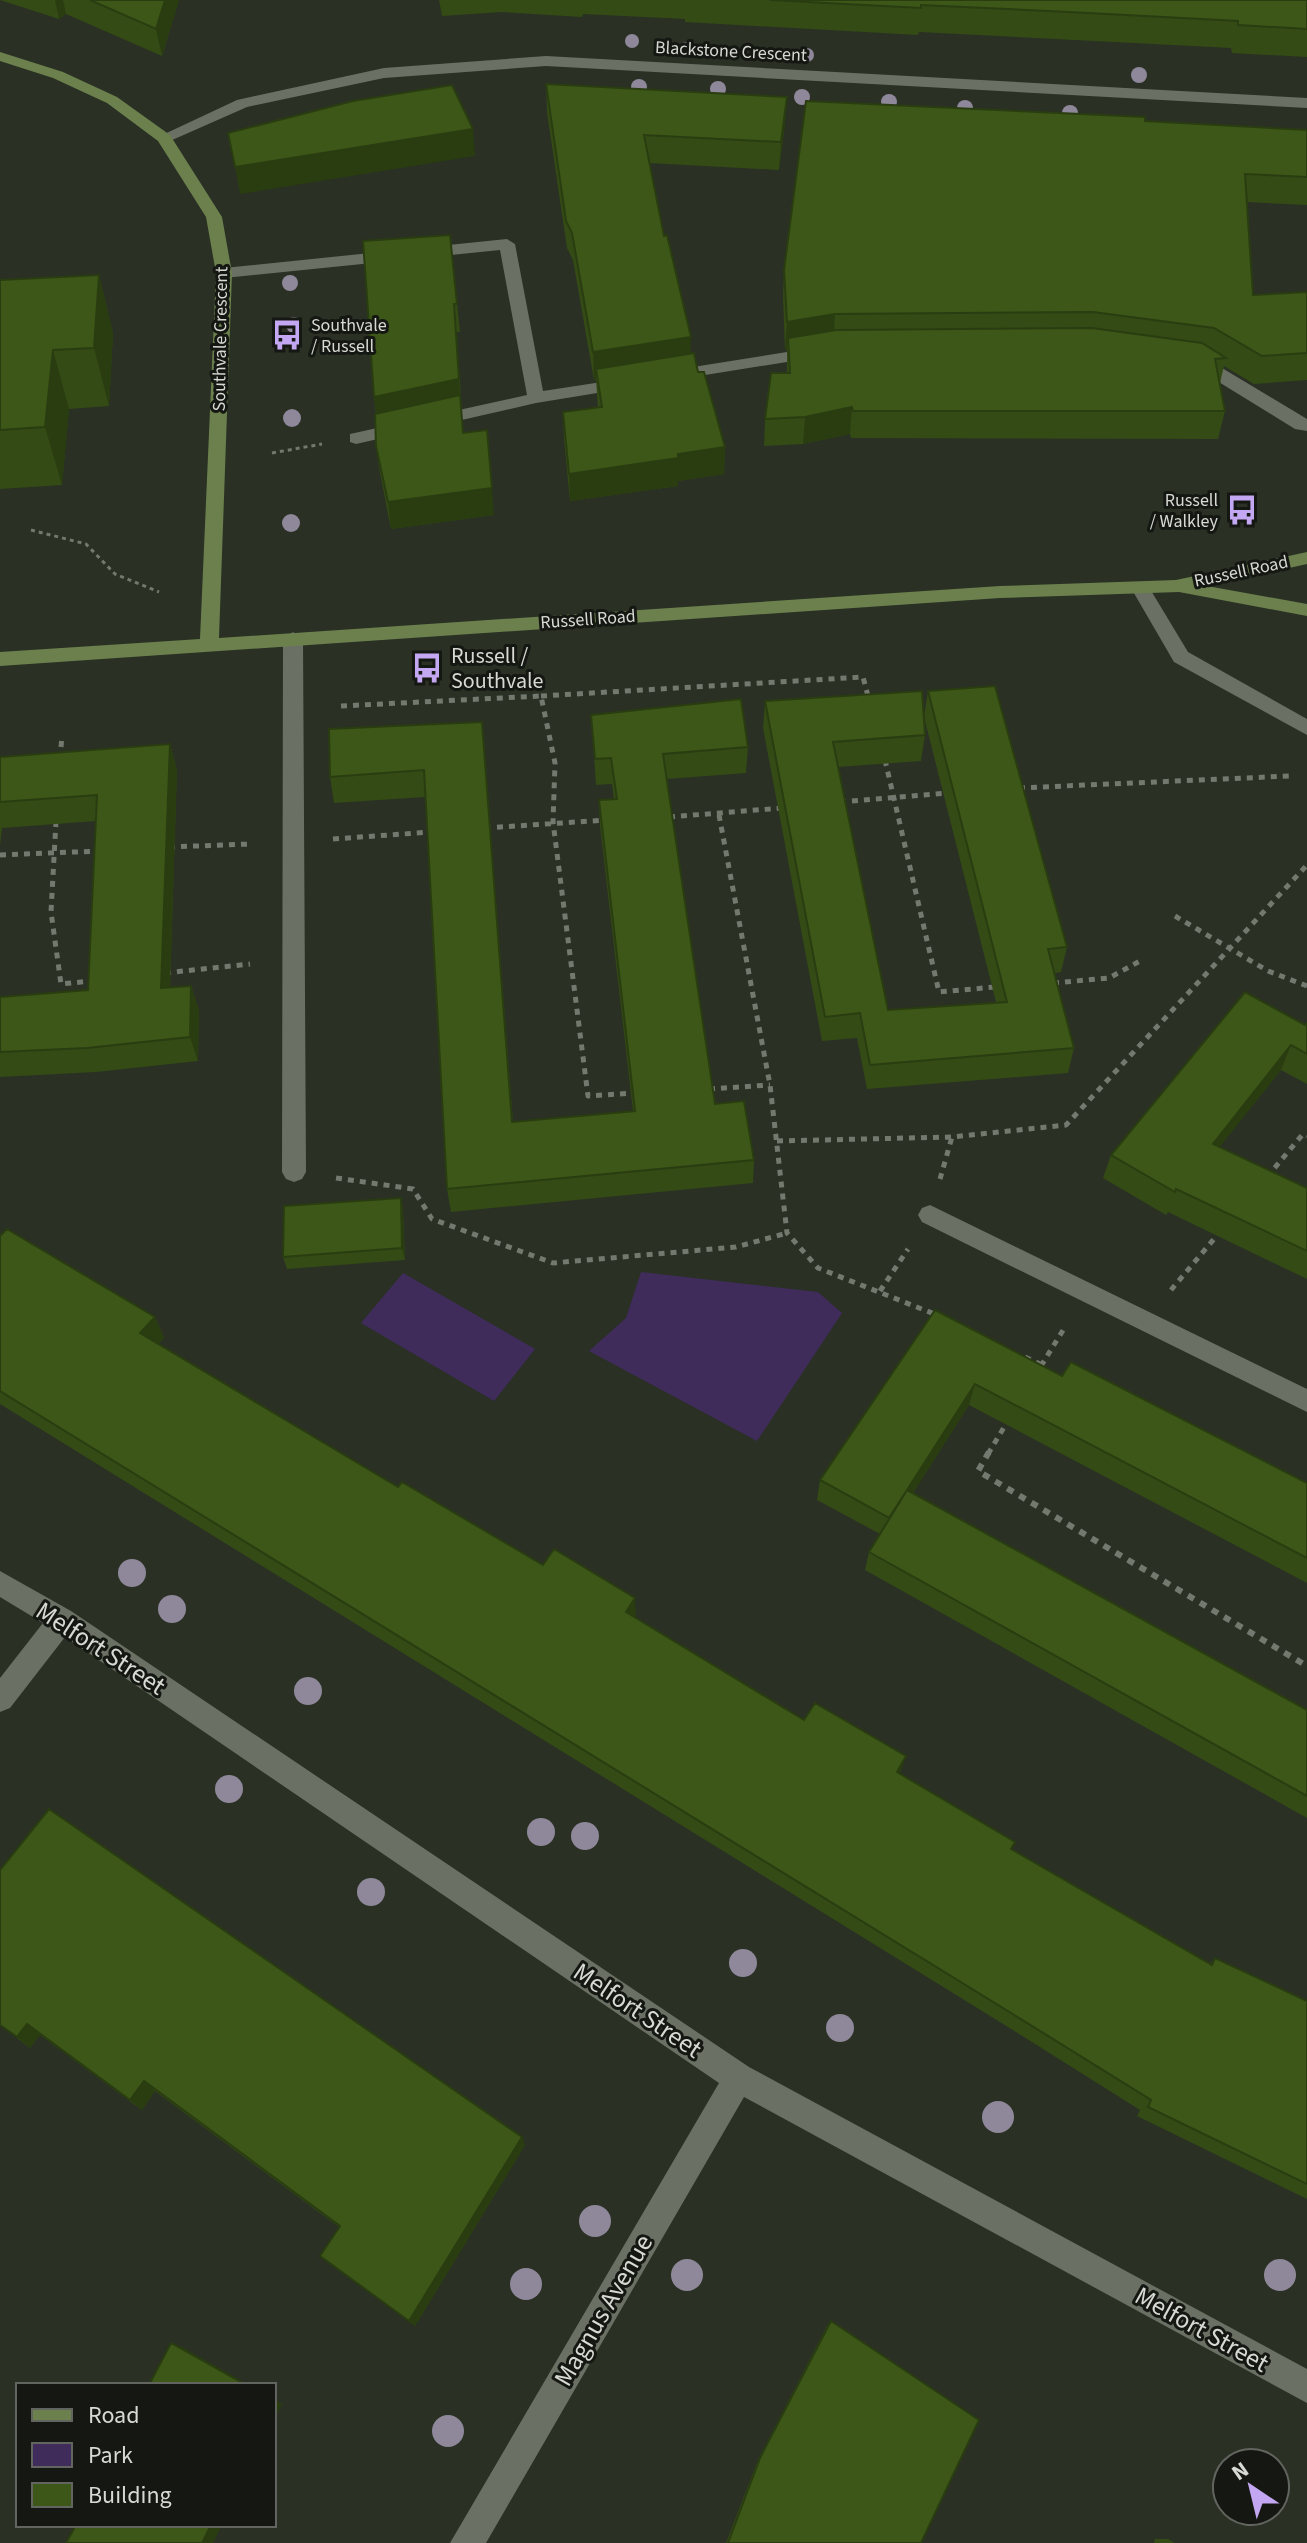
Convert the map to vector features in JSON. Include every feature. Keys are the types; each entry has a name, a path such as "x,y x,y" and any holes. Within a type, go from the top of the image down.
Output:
{"main road":[{"name":"Southvale Crescent","path":"0,56 58,75 112,100 164,138 214,217 224,273 209,644"},
{"name":"Russell Road","path":"0,659 985,593 1176,586 1307,558"},
{"name":"Russell Road","path":"1176,586 1307,610"}],"street":[{"name":"Blackstone Crescent","path":"164,138 242,103 384,73 546,61 1307,103"},
{"path":"224,273 507,244 536,398"},
{"path":"356,438 536,398 833,350"},
{"path":"1172,359 1201,363 1301,425 1307,425"},
{"path":"1140,588 1181,657 1307,728"},
{"path":"293,639 294,1172"},
{"path":"930,1215 1307,1401"},
{"name":"Melfort Street","path":"0,1583 62,1620 738,2078 1307,2387"},
{"path":"0,1699 62,1620"},
{"name":"Magnus Avenue","path":"467,2543 738,2078"}],"path":[{"path":"272,453 356,438"},
{"path":"31,530 86,544 115,574 159,592"},
{"path":"341,706 863,677 871,707"},
{"path":"541,696 555,763 553,822 588,1096 649,1092"},
{"path":"60,765 62,736"},
{"path":"882,752 939,992 1001,987"},
{"path":"1004,789 1162,779 1290,776"},
{"path":"836,803 957,792"},
{"path":"658,817 719,815 792,807"},
{"path":"57,809 51,912 61,984 92,981"},
{"path":"719,815 770,1085 787,1233 818,1268 949,1320"},
{"path":"476,828 613,820"},
{"path":"166,848 446,831"},
{"path":"0,855 102,850"},
{"path":"777,1141 952,1137 1066,1125 1307,865"},
{"path":"1175,916 1268,971 1307,986"},
{"path":"154,974 293,960"},
{"path":"1047,983 1109,978 1140,961"},
{"path":"694,1090 770,1085"},
{"path":"1263,1180 1303,1134 1307,1136"},
{"path":"294,1172 413,1189 432,1219 553,1263 736,1247 787,1233"},
{"path":"1145,1321 1224,1227"},
{"path":"1034,1378 1087,1292"},
{"path":"1015,1352 1042,1365"},
{"path":"1010,1418 978,1471 1307,1666"}],"green space":[{"path":"641,1272 818,1292 842,1313 757,1441 589,1351 626,1318"},
{"path":"403,1273 535,1349 494,1401 361,1323"}],"building":[{"path":"90,0 165,0 156,29"},
{"path":"770,0 1307,0 1307,29 1238,25 1238,21"},
{"path":"546,84 787,97 781,142 644,135 664,236 667,235 691,337 593,352 572,233 566,221"},
{"path":"452,85 473,129 235,167 228,133 353,101"},
{"path":"806,101 1145,117 1145,121 1307,130 1307,177 1245,174 1253,295 1307,292 1307,353 1262,356 1214,328 1093,312 835,314 787,322 784,270"},
{"path":"450,235 457,304 454,304 459,379 374,397 363,241"},
{"path":"99,275 94,348 53,350 45,427 0,430 0,280"},
{"path":"1092,328 1202,343 1226,358 1215,359 1225,411 853,411 852,407 805,417 765,419 771,373 790,373 788,338 836,330"},
{"path":"694,353 698,372 704,372 725,447 678,454 678,458 569,474 563,412 602,407 596,369"},
{"path":"460,395 463,433 487,430 492,488 388,502 376,446 375,414"},
{"path":"995,686 1067,947 1048,949 1074,1048 870,1065 860,1013 825,1017 765,701 922,691 925,735 833,742 888,1010 1007,1002 928,691"},
{"path":"741,699 748,747 663,754 715,1104 744,1101 754,1160 447,1189 424,770 330,777 329,729 482,722 512,1122 635,1111 599,800 617,799 611,758 595,759 591,715"},
{"path":"170,744 161,988 191,986 190,1037 87,1048 0,1052 0,997 88,990 97,795 0,802 0,757"},
{"path":"1245,992 1305,1025 1307,1023 1307,1054 1291,1045 1213,1144 1307,1188 1307,1251 1176,1189 1175,1192 1111,1155"},
{"path":"401,1198 402,1248 283,1257 284,1206"},
{"path":"7,1229 155,1317 140,1333 398,1487 402,1482 543,1565 554,1549 635,1598 626,1612 804,1720 815,1703 906,1756 897,1772 1015,1842 1011,1849 1212,1965 1215,1958 1307,2001 1307,2184 1148,2107 1151,2100 0,1391 0,1236"},
{"path":"935,1310 1062,1376 1071,1362 1307,1483 1307,1558 975,1384 889,1518 820,1480"},
{"path":"907,1490 1307,1710 1307,1796 869,1552"},
{"path":"49,1809 522,2137 409,2321 320,2256 340,2226 144,2081 130,2100 27,2024 17,2037 0,2025 0,1870"},
{"path":"831,2321 979,2420 921,2543 728,2543 760,2458"},
{"path":"171,2343 242,2383 150,2383"},
{"path":"75,2527 210,2527 202,2543 66,2543"}],"place":[{"name":"Southvale / Russell","path":"287,335"},
{"name":"Russell / Walkley","path":"1242,510"},
{"name":"Russell / Southvale","path":"427,668"}]}
